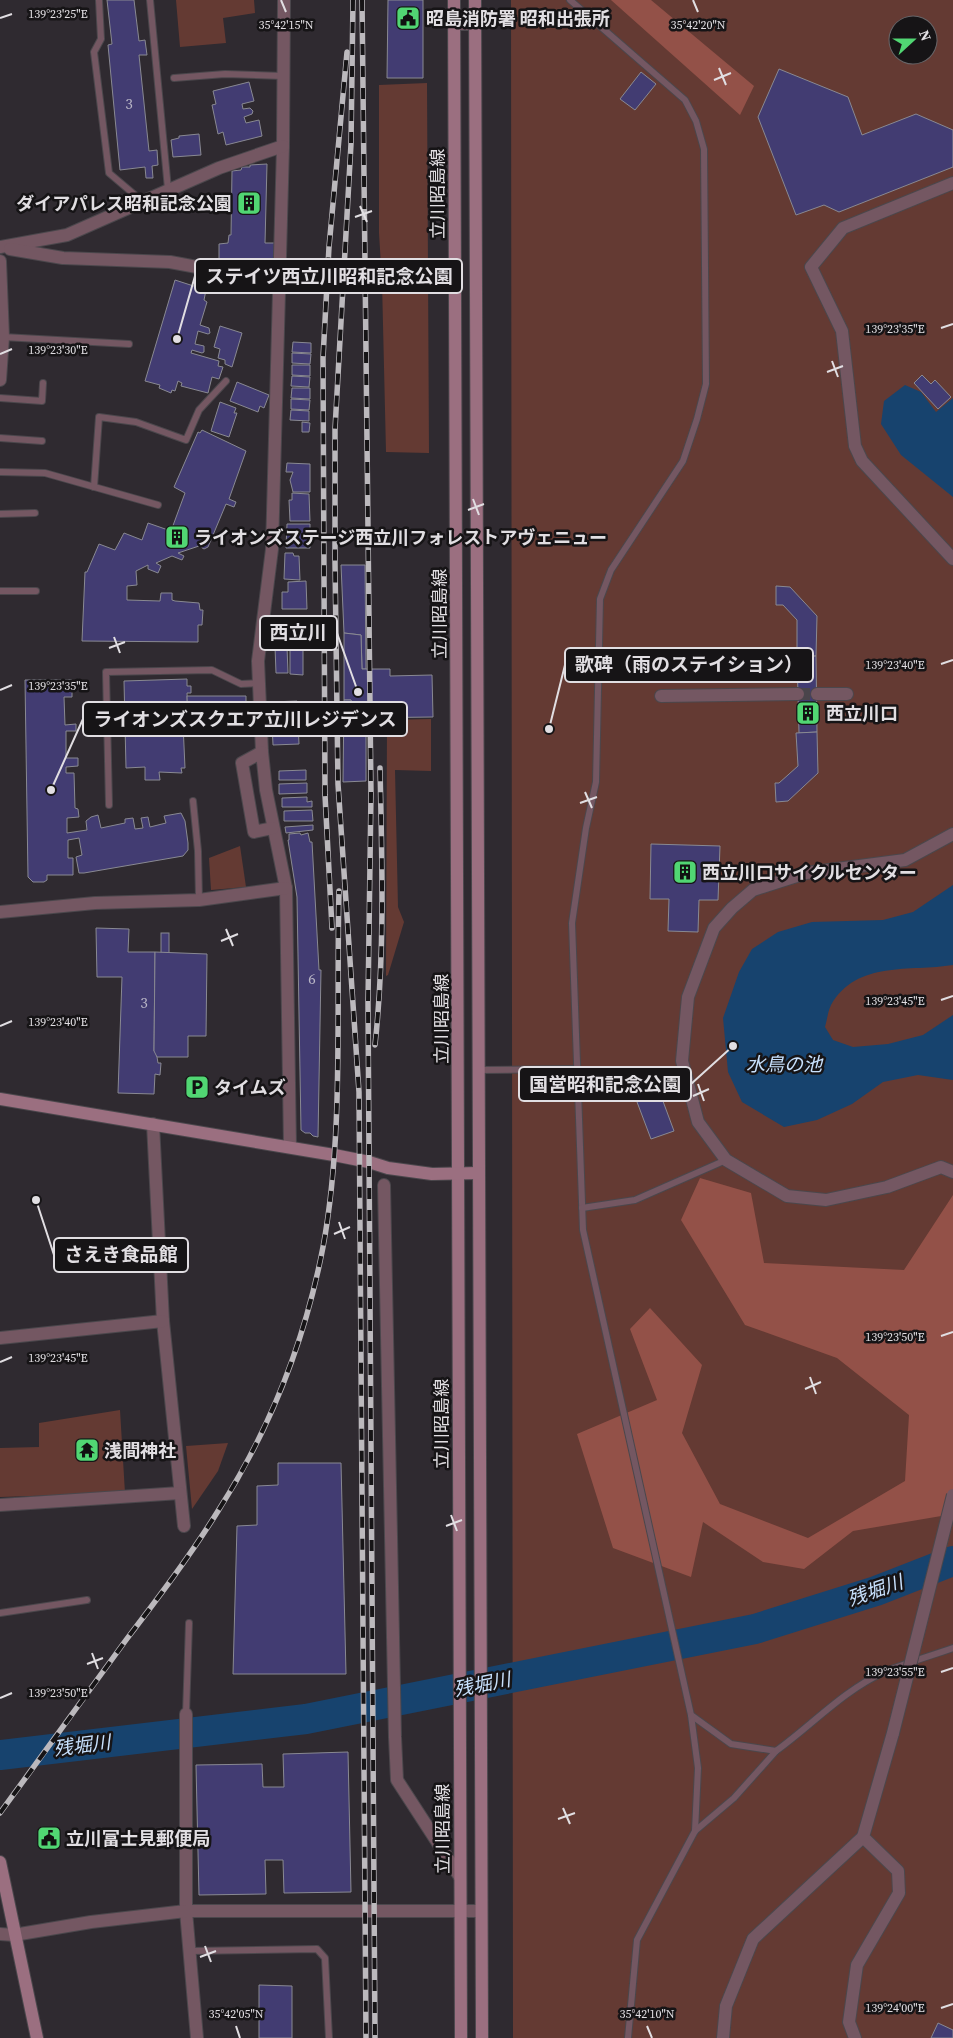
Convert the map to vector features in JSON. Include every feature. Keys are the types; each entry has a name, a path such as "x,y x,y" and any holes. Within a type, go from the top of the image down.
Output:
{"main road":[{"name":"立川昭島線","path":"454,0 461,2038"},
{"path":"475,0 482,2038"},
{"path":"0,1099 290,1147 360,1160 388,1168 432,1174 480,1173"},
{"path":"0,1862 36,2038"}],"street":[{"path":"284,0 283,146 272,549 258,661 262,752 266,790 286,888 290,1147"},
{"path":"0,247 67,235 168,189 219,168 283,146"},
{"path":"953,183 843,228 811,267 842,331 855,446 862,461 953,559"},
{"path":"0,247 63,258 170,262 278,282"},
{"path":"0,261 3,337 0,380"},
{"path":"661,696 798,694"},
{"path":"817,694 847,694"},
{"path":"262,752 242,763 254,832 273,828"},
{"path":"953,834 905,860 806,872 753,890 732,908 714,928 688,997 682,1061 698,1122 726,1160 787,1196 826,1200 887,1187 941,1167 953,1172"},
{"path":"0,912 95,903 199,900 286,888"},
{"path":"153,1124 162,1321 184,1526"},
{"path":"384,1185 397,1780 460,1878"},
{"path":"0,1338 162,1321"},
{"path":"0,1505 180,1493"},
{"path":"723,2038 726,2006 753,1939 863,1837 892,1733 953,1495"},
{"path":"186,1714 186,1911 197,2038"},
{"path":"854,2038 848,2022 856,1965 899,1893 898,1871 863,1837"},
{"path":"0,1934 14,1935 91,1922 186,1911 482,1912"}],"lane":[{"path":"99,0 101,39 94,52 109,173 142,201"},
{"path":"150,0 168,189"},
{"path":"570,0 685,100 696,121 704,149 706,384 683,461 611,570 600,599 596,782 586,828 572,923 583,1230 691,1715 698,1768 695,1831"},
{"path":"454,27 475,27"},
{"path":"174,78 225,74 284,76"},
{"path":"3,337 129,344"},
{"path":"94,487 99,417 136,422 186,440 199,410 226,381"},
{"path":"0,398 42,401 43,383"},
{"path":"0,438 42,441"},
{"path":"0,472 45,473 158,505"},
{"path":"0,514 35,513"},
{"path":"0,591 36,592"},
{"path":"109,805 106,672 212,670 240,684 259,683"},
{"path":"193,801 198,851 199,900"},
{"path":"479,1070 577,1069"},
{"path":"582,1208 635,1200 726,1160"},
{"path":"0,1613 87,1600"},
{"path":"186,1714 189,1623"},
{"path":"628,2038 637,1940 695,1831 734,1798 776,1751 798,1736 838,1700 884,1673 953,1648"},
{"path":"691,1715 731,1744 776,1751"},
{"path":"189,1951 317,1949 325,1958 329,2038"}],"shaded area":[{"path":"176,0 254,0 255,13 223,18 226,43 180,47"},
{"path":"511,0 953,0 953,2038 513,2038"},
{"path":"611,0 651,0 754,86 740,115"},
{"path":"427,83 429,453 386,452 379,233 379,85"},
{"path":"431,719 431,771 395,770 398,907 404,922 388,975 386,976 387,720"},
{"path":"240,846 246,887 211,890 209,858"},
{"path":"700,1178 751,1193 764,1263 904,1270 953,1195 953,1514 853,1531 804,1569 763,1562 703,1522 691,1577 613,1548 577,1434 657,1400 630,1329 650,1308 702,1365 682,1433 720,1504 808,1538 905,1481 909,1415 837,1358 745,1325 681,1220"},
{"path":"120,1410 125,1493 0,1497 0,1448 39,1447 39,1423"},
{"path":"228,1443 218,1471 192,1509 186,1446"}],"water":[{"path":"905,385 921,392 936,412 953,398 953,497 901,455 881,424 884,401"},
{"name":"水鳥の池","path":"953,885 953,965 886,971 870,974 855,981 842,991 831,1005 825,1027 833,1040 853,1047 888,1044 923,1035 953,1015 953,1080 918,1075 883,1082 852,1104 817,1120 784,1127 742,1102 728,1072 723,1018 739,972 752,949 778,932 812,922 883,920 913,912"}],"building":[{"path":"107,0 134,0 139,41 145,40 147,55 139,55 149,151 157,150 158,165 152,166 153,178 146,178 145,167 120,170 108,45 112,44"},
{"path":"388,0 423,0 423,78 387,78"},
{"path":"779,69 848,97 862,135 916,114 953,130 953,167 839,212 824,205 796,215 758,117"},
{"path":"641,72 656,84 635,110 620,99"},
{"path":"249,82 254,101 242,104 243,109 250,108 253,111 252,114 244,117 246,123 259,120 262,136 226,145 223,132 218,134 212,105 216,104 213,91"},
{"path":"199,134 201,155 173,157 171,140 179,138 179,136"},
{"name":"ダイアパレス昭和記念公園","path":"267,164 265,243 276,243 276,268 256,267 256,261 219,259 219,244 228,243 229,235 231,235 232,171 241,170 242,167 250,167 250,165"},
{"path":"175,280 206,290 204,300 207,302 200,325 209,328 210,333 198,331 195,344 204,346 204,352 192,350 191,353 219,361 218,366 223,367 219,379 212,377 208,393 181,386 182,383 178,381 175,391 172,390 171,393 159,388 160,385 145,381"},
{"path":"220,326 242,333 232,367 225,364 225,360 218,358 220,349 214,347"},
{"path":"293,342 311,343 311,353 292,352"},
{"path":"292,353 311,354 310,364 292,363"},
{"path":"292,365 310,365 310,376 292,375"},
{"path":"922,375 931,384 935,380 951,397 938,409 914,383"},
{"path":"292,376 310,377 309,387 291,386"},
{"path":"237,382 269,395 264,408 260,406 258,412 230,401"},
{"path":"292,388 310,388 310,399 291,398"},
{"path":"291,399 310,400 309,410 291,409"},
{"path":"220,402 236,408 234,413 237,413 229,437 211,431"},
{"path":"291,410 309,411 309,421 290,420"},
{"path":"302,422 310,423 309,432 302,432"},
{"name":"ライオンズステージ西立川フォレストアヴェニュー","path":"202,430 246,451 229,499 236,502 234,507 226,504 208,547 204,549 199,546 178,553 184,556 182,560 172,556 156,563 161,566 158,573 148,569 148,565 136,571 137,585 127,586 127,600 160,601 161,593 172,593 172,600 199,603 200,610 203,610 202,625 198,625 198,642 82,641 85,572 87,572 99,544 115,550 124,533 142,540 148,523 171,531 185,493 174,487 198,432 200,433"},
{"path":"287,463 310,464 310,492 293,492 290,480 293,472 286,472"},
{"path":"292,493 309,494 310,521 290,521 289,500 292,500"},
{"path":"287,524 310,524 310,548 286,548"},
{"path":"285,553 293,553 294,556 299,556 300,580 284,579"},
{"path":"341,565 365,565 366,669 362,669 361,635 344,633"},
{"path":"306,581 307,609 282,609 282,592 288,592 288,582"},
{"path":"776,586 790,587 817,616 816,656 797,657 797,620 783,605 776,605"},
{"path":"344,633 361,635 362,669 390,669 390,676 432,675 433,717 351,718 351,700 344,700"},
{"path":"275,647 287,647 288,673 276,673"},
{"path":"290,647 303,647 303,675 290,674"},
{"name":"西立川口","path":"816,656 817,732 799,733 797,657"},
{"path":"187,679 187,686 191,686 191,693 187,693 188,724 183,724 185,768 181,768 182,773 159,772 160,780 145,780 145,767 126,768 124,681"},
{"path":"25,680 72,680 72,697 64,697 65,725 76,724 76,731 66,731 66,758 78,758 78,766 66,767 66,773 74,773 75,808 78,809 79,817 67,818 67,833 87,830 86,821 98,815 101,828 125,823 125,819 133,818 135,829 143,828 141,818 148,817 150,827 166,823 164,816 181,813 185,821 188,843 188,850 183,856 79,873 76,857 82,855 79,838 68,840 68,858 73,858 73,875 47,875 47,880 44,882 33,882 28,877"},
{"path":"187,696 246,696 246,722 188,724"},
{"path":"344,700 351,700 351,718 366,718 366,781 343,782"},
{"path":"297,701 299,744 273,745 271,702"},
{"path":"817,732 818,773 788,801 776,802 775,783 779,783 798,766 796,733"},
{"path":"306,770 306,780 279,780 279,771"},
{"path":"307,783 307,793 279,794 279,784"},
{"path":"307,797 307,802 312,801 312,807 282,807 282,798"},
{"path":"312,810 313,821 284,821 284,811"},
{"path":"313,825 313,830 286,833 285,827"},
{"path":"300,833 301,835 308,833 310,842 312,842 319,970 321,970 318,1137 301,1130 297,897 288,840 289,834"},
{"name":"西立川口サイクルセンター","path":"651,844 720,846 718,900 699,900 698,932 668,931 669,899 650,899"},
{"path":"96,928 129,929 128,952 155,952 154,1051 156,1051 158,1063 161,1063 160,1075 155,1074 154,1094 118,1093 122,977 97,977"},
{"path":"161,933 169,933 169,953 161,953"},
{"path":"155,952 207,954 206,1036 188,1036 188,1057 157,1057 154,1051"},
{"path":"657,1085 674,1131 651,1139 634,1094"},
{"path":"278,1463 341,1463 346,1674 233,1674 237,1526 257,1525 257,1486 278,1485"},
{"path":"348,1752 351,1892 284,1893 283,1860 265,1860 266,1894 199,1895 196,1765 262,1764 263,1787 284,1787 283,1754"},
{"path":"259,1985 292,1986 292,2038 259,2038"},
{"path":"938,2023 953,2030 953,2038 931,2038"}],"waterway":[{"name":"残堀川","path":"0,1755 306,1719 755,1629 876,1591 953,1561"}],"tunnel":[{"path":"798,694 817,694"}],"railway":[{"path":"353,0 351,144 335,429 335,563 338,784 359,1092 366,2038"},
{"path":"362,0 371,794 368,1002 375,2038"},
{"path":"332,928 325,795 323,358 329,247 347,52"},
{"path":"375,1045 382,941 380,768"},
{"path":"0,1813 174,1577 207,1528 253,1449 283,1384 306,1317 323,1247 330,1204 338,1070 339,891"}],"place":[{"name":"昭島消防署 昭和出張所","path":"408,18"},
{"name":"ダイアパレス昭和記念公園","path":"249,203"},
{"name":"ステイツ西立川昭和記念公園","path":"177,339"},
{"name":"ライオンズステージ西立川フォレストアヴェニュー","path":"177,537"},
{"name":"西立川","path":"358,692"},
{"name":"西立川口","path":"808,713"},
{"name":"歌碑（雨のステイション）","path":"549,729"},
{"name":"ライオンズスクエア立川レジデンス","path":"51,790"},
{"name":"西立川口サイクルセンター","path":"685,872"},
{"name":"国営昭和記念公園","path":"733,1046"},
{"name":"タイムズ","path":"197,1087"},
{"name":"さえき食品館","path":"36,1200"},
{"name":"浅間神社","path":"87,1450"},
{"name":"立川富士見郵便局","path":"49,1838"}]}
